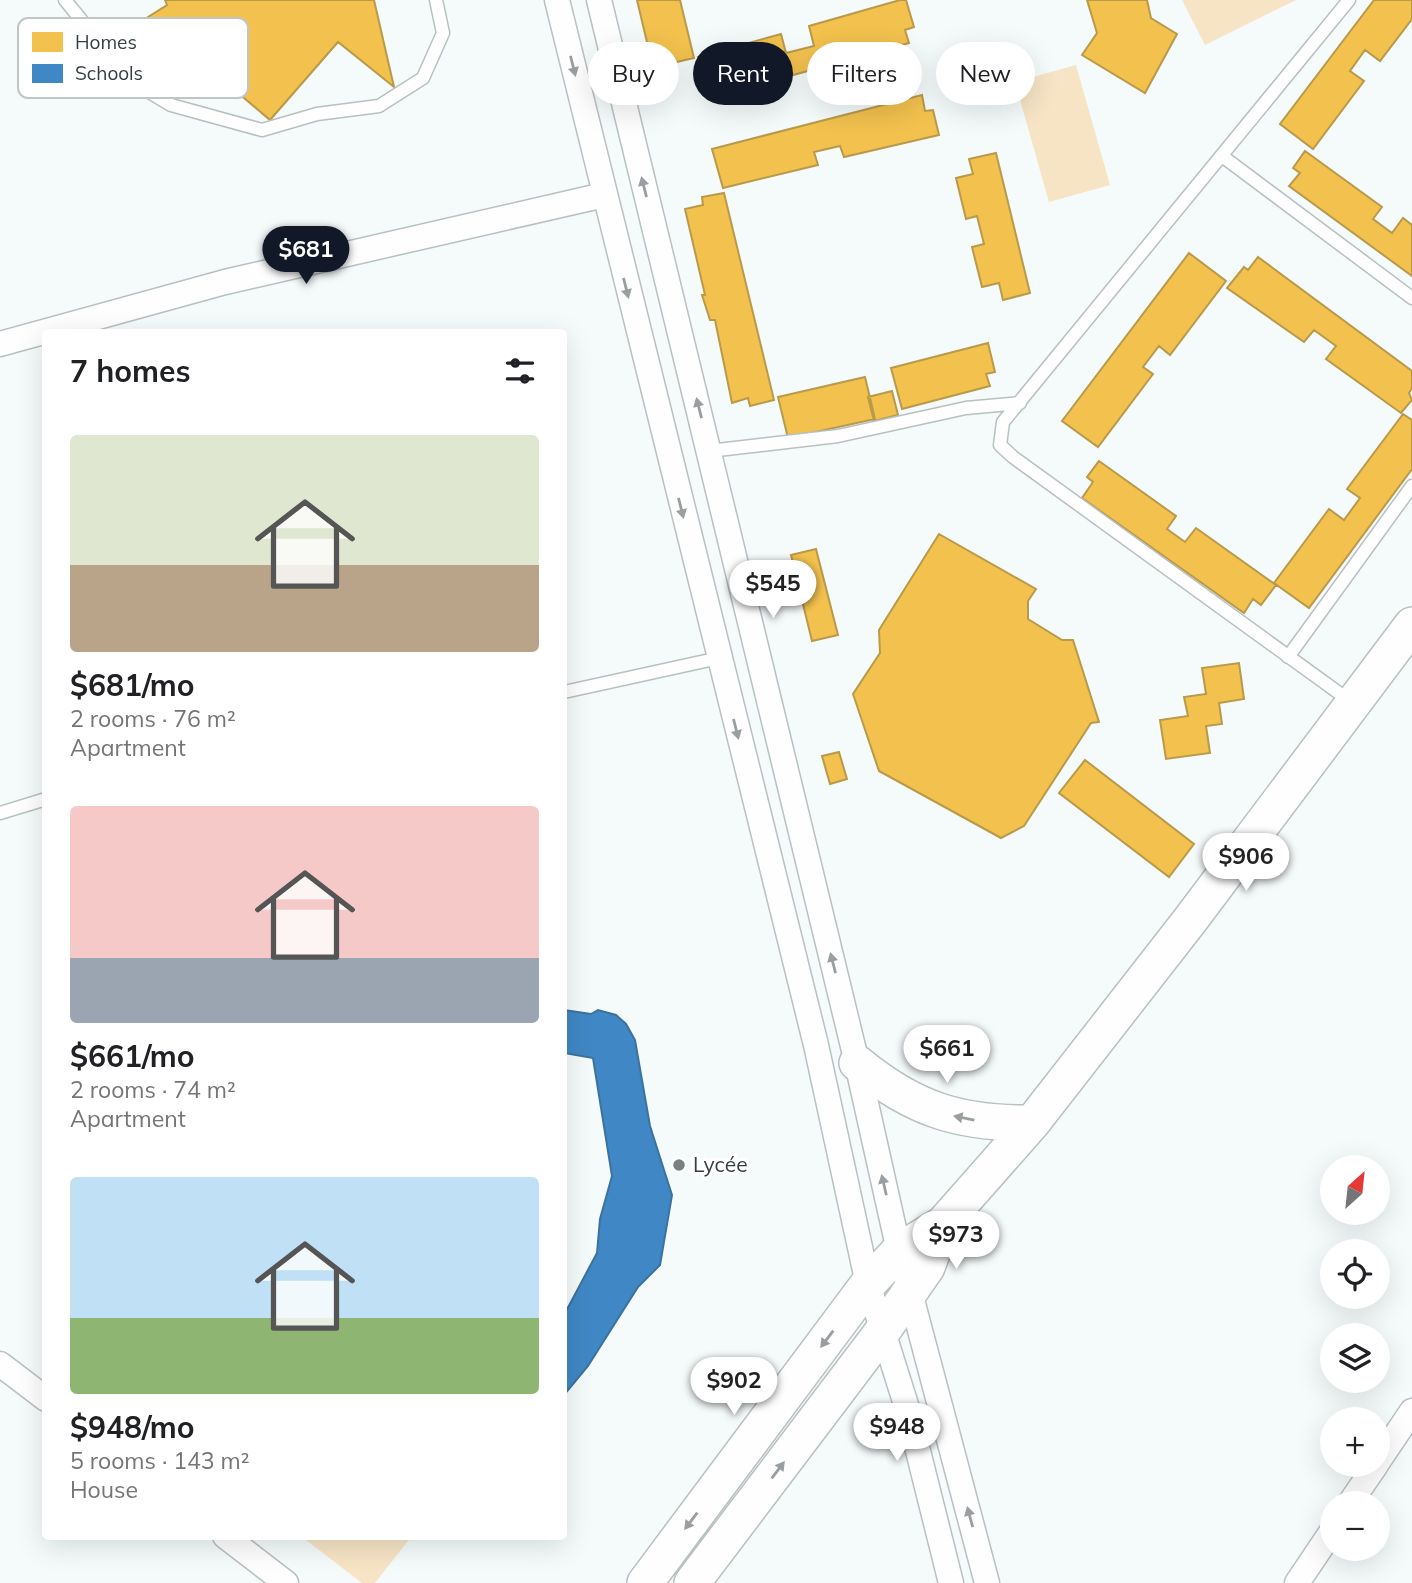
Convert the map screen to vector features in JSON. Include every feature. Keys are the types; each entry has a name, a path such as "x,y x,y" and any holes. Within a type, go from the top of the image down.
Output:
{"main road":[{"path":"645,1583 868,1284 899,1251 943,1224 1032,1123 1191,919 1412,625"},
{"path":"857,1063 887,1087 956,1118 993,1124 1032,1123"},
{"path":"692,1583 882,1332 927,1267 943,1224"}],"street":[{"path":"557,0 816,1045 868,1284 908,1411 951,1583"},
{"path":"599,0 857,1063 899,1251 987,1583"},
{"path":"54,329 225,282 604,195"},
{"path":"0,344 42,332"},
{"path":"0,1364 42,1396"},
{"path":"1390,1444 1412,1411"},
{"path":"230,1540 286,1583"},
{"path":"1297,1583 1320,1549"}],"lane":[{"path":"65,0 80,18"},
{"path":"160,98 171,105 262,130 317,114 379,106 423,78 443,33 436,0"},
{"path":"1349,0 1003,422 1000,445 1353,704"},
{"path":"1222,156 1412,298"},
{"path":"709,451 838,436 966,408 1020,403"},
{"path":"1287,657 1412,486"},
{"path":"567,691 719,658"},
{"path":"0,813 42,800"}],"shaded area":[{"path":"1182,0 1296,0 1205,45"},
{"path":"1076,65 1110,185 1049,202 1022,105 1035,105 1035,76"},
{"path":"306,1540 409,1540 375,1583 362,1583"}],"building: Homes":[{"path":"165,0 374,0 394,87 338,42 270,120 244,98 248,98 248,18 149,18 167,5"},
{"path":"637,0 680,0 693,58 679,61 679,42 647,42"},
{"path":"906,0 914,27 905,30 909,42 813,42 809,26"},
{"path":"1087,0 1147,0 1151,18 1177,34 1145,93 1082,55 1097,33"},
{"path":"1374,0 1412,0 1412,19 1380,61 1365,50 1350,71 1364,81 1313,149 1280,124"},
{"path":"781,34 783,42 752,42"},
{"path":"807,48 807,71 793,75 793,51"},
{"path":"922,95 925,111 933,110 939,135 844,157 840,146 814,152 818,165 723,188 712,149 883,105 922,105"},
{"path":"1305,151 1382,207 1373,219 1392,233 1403,218 1412,225 1412,276 1289,186 1300,173 1293,168"},
{"path":"996,153 1030,293 1003,300 999,283 982,287 972,247 984,244 977,216 966,219 956,178 973,174 969,159"},
{"path":"724,193 774,400 750,406 748,398 732,403 715,320 710,320 702,295 705,295 685,209 703,205 702,197"},
{"path":"1189,253 1226,281 1170,355 1159,346 1143,367 1153,374 1098,447 1062,421"},
{"path":"1258,257 1412,371 1412,388 1409,393 1412,400 1401,413 1326,359 1336,346 1314,330 1304,342 1227,288 1244,267 1248,270"},
{"path":"988,343 995,372 986,374 990,386 902,409 891,368"},
{"path":"865,377 875,419 788,438 778,397"},
{"path":"892,391 898,415 874,421 868,397"},
{"path":"1403,414 1412,420 1412,469 1309,608 1274,583 1329,509 1344,520 1360,498 1347,489"},
{"path":"1099,461 1176,516 1167,529 1185,542 1196,528 1276,585 1261,605 1253,599 1244,613 1082,498 1093,482 1087,477"},
{"path":"939,534 1036,589 1028,601 1028,619 1062,640 1073,640 1099,722 1091,723 1024,826 1001,838 879,771 853,694 880,653 879,630"},
{"path":"816,549 838,635 812,641 791,555"},
{"path":"1239,663 1244,699 1219,703 1222,724 1206,726 1210,753 1166,759 1160,720 1188,716 1184,697 1206,694 1202,668"},
{"path":"839,752 847,779 830,784 822,756"},
{"path":"1085,760 1194,844 1169,877 1059,793"}],"building: Schools":[{"path":"567,1010 591,1014 598,1010 616,1015 626,1024 635,1040 650,1126 672,1195 660,1265 638,1287 588,1366 567,1391 567,1309 597,1253 600,1219 612,1176 593,1058 567,1054"}],"place":[{"name":"Lycée","path":"679,1165"}]}
